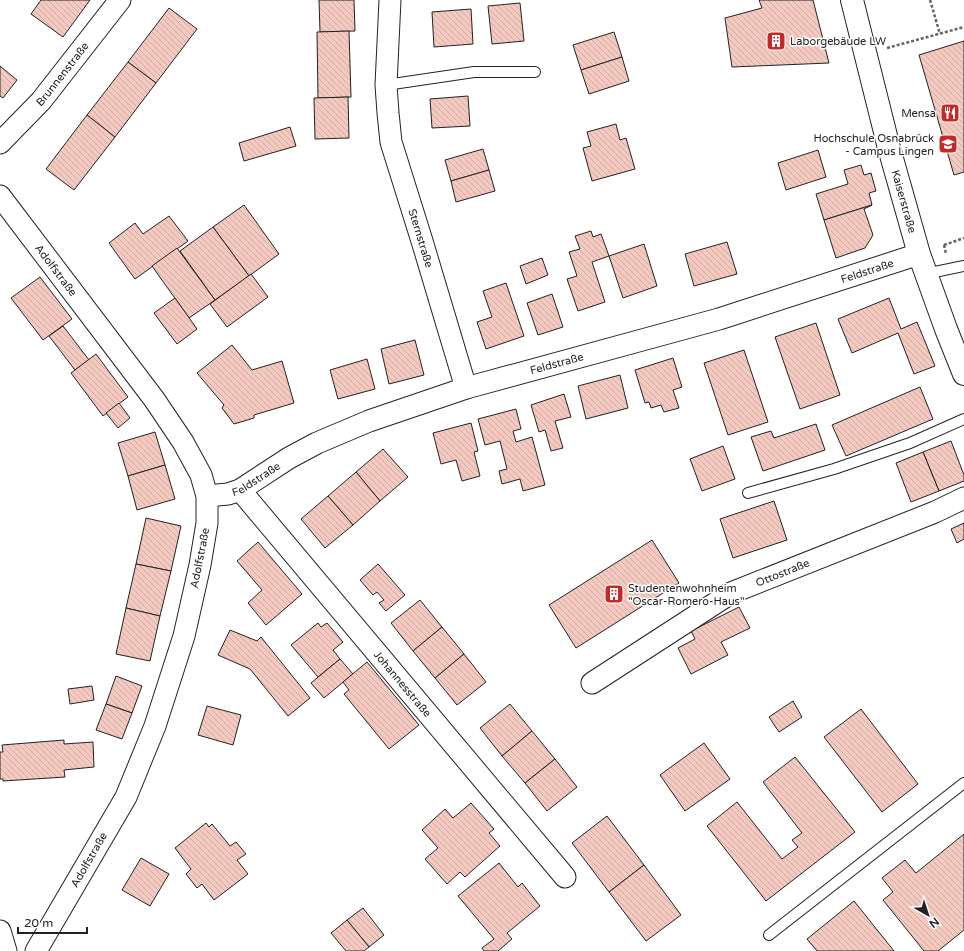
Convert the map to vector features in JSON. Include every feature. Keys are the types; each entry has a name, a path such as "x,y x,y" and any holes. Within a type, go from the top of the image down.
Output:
{"main road":[{"name":"Kaiserstraße","path":"852,0 889,148 922,264 964,374"}],"street":[{"name":"Brunnenstraße","path":"0,143 42,101 120,0"},
{"name":"Sternstraße","path":"390,0 386,85 392,142 466,388"},
{"name":"Adolfstraße","path":"0,196 154,400 183,442 201,475 207,496 207,523 200,565 184,636 155,726 126,796 36,951"},
{"name":"Feldstraße","path":"207,496 228,494 240,490 289,458 317,442 369,421 466,388 922,264"},
{"name":"Johannesstraße","path":"240,490 565,877"},
{"name":"Ottostraße","path":"592,683 731,593 935,512 964,498"},
{"path":"0,931 6,951"}],"lane":[{"path":"386,85 474,72 535,72"},
{"path":"922,264 964,266"},
{"path":"748,493 842,466 910,443 964,419"},
{"path":"769,935 964,783"}],"path":[{"path":"930,0 940,34"},
{"path":"866,54 964,27"}],"building":[{"path":"41,0 90,0 63,37 31,14"},
{"path":"319,0 354,0 355,31 320,32"},
{"name":"Laborgebäude LW","path":"759,0 813,0 829,63 732,67 725,18 762,8"},
{"path":"520,3 524,41 492,44 488,6"},
{"path":"169,8 197,29 156,83 128,62"},
{"path":"471,9 473,44 434,47 432,12"},
{"path":"349,31 351,97 318,98 317,32"},
{"path":"614,32 622,57 581,70 573,45"},
{"name":"Mensa","path":"964,41 964,172 954,175 919,55"},
{"path":"622,57 629,81 589,94 581,70"},
{"path":"128,62 156,83 115,137 87,115"},
{"path":"0,66 17,80 3,98 0,96"},
{"path":"468,96 470,126 432,128 430,99"},
{"path":"348,97 349,138 315,139 314,98"},
{"path":"87,115 115,137 74,190 46,169"},
{"path":"616,124 620,140 626,138 635,169 592,181 583,148 591,146 587,132"},
{"path":"290,127 296,146 244,161 239,143"},
{"path":"483,149 489,170 451,181 445,160"},
{"path":"818,150 826,177 786,190 778,163"},
{"path":"861,165 864,175 871,173 876,191 869,193 872,205 824,220 816,194 848,184 844,170"},
{"path":"489,170 495,191 456,202 451,181"},
{"path":"244,205 279,254 249,276 213,227"},
{"path":"872,205 864,209 873,235 865,248 836,258 824,220"},
{"path":"169,216 188,241 135,279 109,243 135,223 143,234"},
{"path":"213,227 249,276 215,300 180,251"},
{"path":"591,231 593,237 601,234 609,256 592,262 605,302 578,311 567,279 577,276 569,252 580,249 575,236"},
{"path":"727,242 737,274 694,286 685,254"},
{"path":"644,244 657,286 623,298 609,256"},
{"path":"177,248 215,300 189,318 152,266"},
{"path":"542,258 548,275 526,284 520,266"},
{"path":"251,274 268,297 227,327 210,304"},
{"path":"40,277 72,319 43,340 11,298"},
{"path":"506,283 524,336 486,349 477,322 492,317 483,291"},
{"path":"552,294 563,327 538,335 527,303"},
{"path":"175,298 197,329 177,344 154,313"},
{"path":"889,298 901,329 917,322 935,366 914,374 898,333 852,353 838,319"},
{"path":"816,323 840,395 800,409 775,337"},
{"path":"63,326 89,360 75,370 49,336"},
{"path":"415,340 424,375 389,384 381,349"},
{"path":"232,345 252,370 282,361 294,403 254,415 254,418 234,424 222,408 224,405 197,373"},
{"path":"744,350 768,422 728,435 704,363"},
{"path":"96,354 128,397 103,416 71,373"},
{"path":"673,358 682,387 673,390 679,408 664,412 661,405 651,408 649,402 645,403 635,370"},
{"path":"367,359 375,389 338,399 330,370"},
{"path":"620,375 628,408 586,419 578,386"},
{"path":"920,387 933,419 846,456 832,425"},
{"path":"564,394 571,417 555,421 563,448 551,451 545,430 539,432 531,405"},
{"path":"119,403 130,418 118,428 106,413"},
{"path":"516,409 521,429 513,431 516,442 532,437 545,485 523,491 520,479 502,484 499,471 507,469 500,441 485,445 478,419"},
{"path":"471,423 478,451 474,452 480,476 462,481 456,460 441,464 433,433"},
{"path":"816,424 825,450 763,471 751,437 771,431 774,438"},
{"path":"155,432 165,465 128,476 118,443"},
{"path":"951,441 964,475 964,481 939,491 923,452"},
{"path":"723,446 735,479 702,491 690,459"},
{"path":"383,449 408,477 380,501 356,472"},
{"path":"923,452 939,491 911,502 896,463"},
{"path":"165,465 175,499 137,510 128,476"},
{"path":"356,472 380,501 353,525 328,496"},
{"path":"328,496 353,525 325,548 301,519"},
{"path":"774,501 787,540 733,558 720,519"},
{"path":"146,518 181,526 171,571 136,564"},
{"path":"964,523 964,539 957,543 951,529"},
{"name":"Studentenwohnheim \"Oscar-Romero-Haus\"","path":"652,540 679,583 576,648 549,605"},
{"path":"258,542 302,594 266,625 248,603 262,590 237,561"},
{"path":"136,564 171,571 160,616 126,608"},
{"path":"378,564 405,595 386,611 379,603 384,600 377,592 373,595 360,580"},
{"path":"420,600 442,627 413,651 391,623"},
{"path":"739,607 750,628 721,642 728,655 691,674 678,648 695,639 691,631"},
{"path":"126,608 160,616 150,661 116,654"},
{"path":"318,623 321,627 327,623 343,642 333,650 340,659 318,677 291,645"},
{"path":"442,627 464,654 435,678 413,651"},
{"path":"230,630 257,641 261,637 310,698 288,716 250,669 218,655"},
{"path":"464,654 486,682 457,705 435,678"},
{"path":"340,659 353,674 324,698 311,683"},
{"path":"367,662 419,725 389,749 344,694 349,690 343,682"},
{"path":"116,676 142,686 132,713 106,704"},
{"path":"92,686 94,700 70,704 68,689"},
{"path":"793,701 802,717 779,732 769,717"},
{"path":"106,704 132,713 122,739 96,730"},
{"path":"510,704 532,731 502,756 480,728"},
{"path":"207,706 241,715 233,745 198,735"},
{"path":"861,709 918,784 882,812 824,737"},
{"path":"532,731 555,759 525,783 502,756"},
{"path":"64,740 64,744 93,742 94,767 64,770 65,777 3,781 3,779 0,779 0,752 3,752 2,745"},
{"path":"704,743 730,779 685,811 660,775"},
{"path":"795,757 855,832 766,901 707,826 737,802 782,859 798,847 792,840 802,833 763,782"},
{"path":"555,759 577,787 547,811 525,783"},
{"path":"471,803 494,829 489,833 500,846 465,877 460,872 447,884 425,859 438,848 422,830 445,809 453,818"},
{"path":"607,816 644,865 609,892 572,843"},
{"path":"206,823 209,827 212,824 230,846 236,842 246,854 237,860 248,874 214,900 202,884 197,888 186,874 191,869 175,848"},
{"path":"964,834 964,930 938,951 924,951 883,900 893,892 882,878 905,860 916,873"},
{"path":"141,858 169,874 150,906 122,890"},
{"path":"499,863 518,887 522,883 540,906 507,933 512,939 498,951 484,951 482,948 494,939 458,896"},
{"path":"644,865 681,915 646,941 609,892"},
{"path":"854,901 894,951 817,951 807,939"},
{"path":"363,908 384,935 369,947 347,920"},
{"path":"347,920 369,947 364,951 346,951 331,933"}],"place":[{"name":"Laborgebäude LW","path":"776,41"},
{"name":"Mensa","path":"950,113"},
{"name":"Hochschule Osnabrück - Campus Lingen","path":"948,144"},
{"name":"Studentenwohnheim \"Oscar-Romero-Haus\"","path":"614,594"}]}
